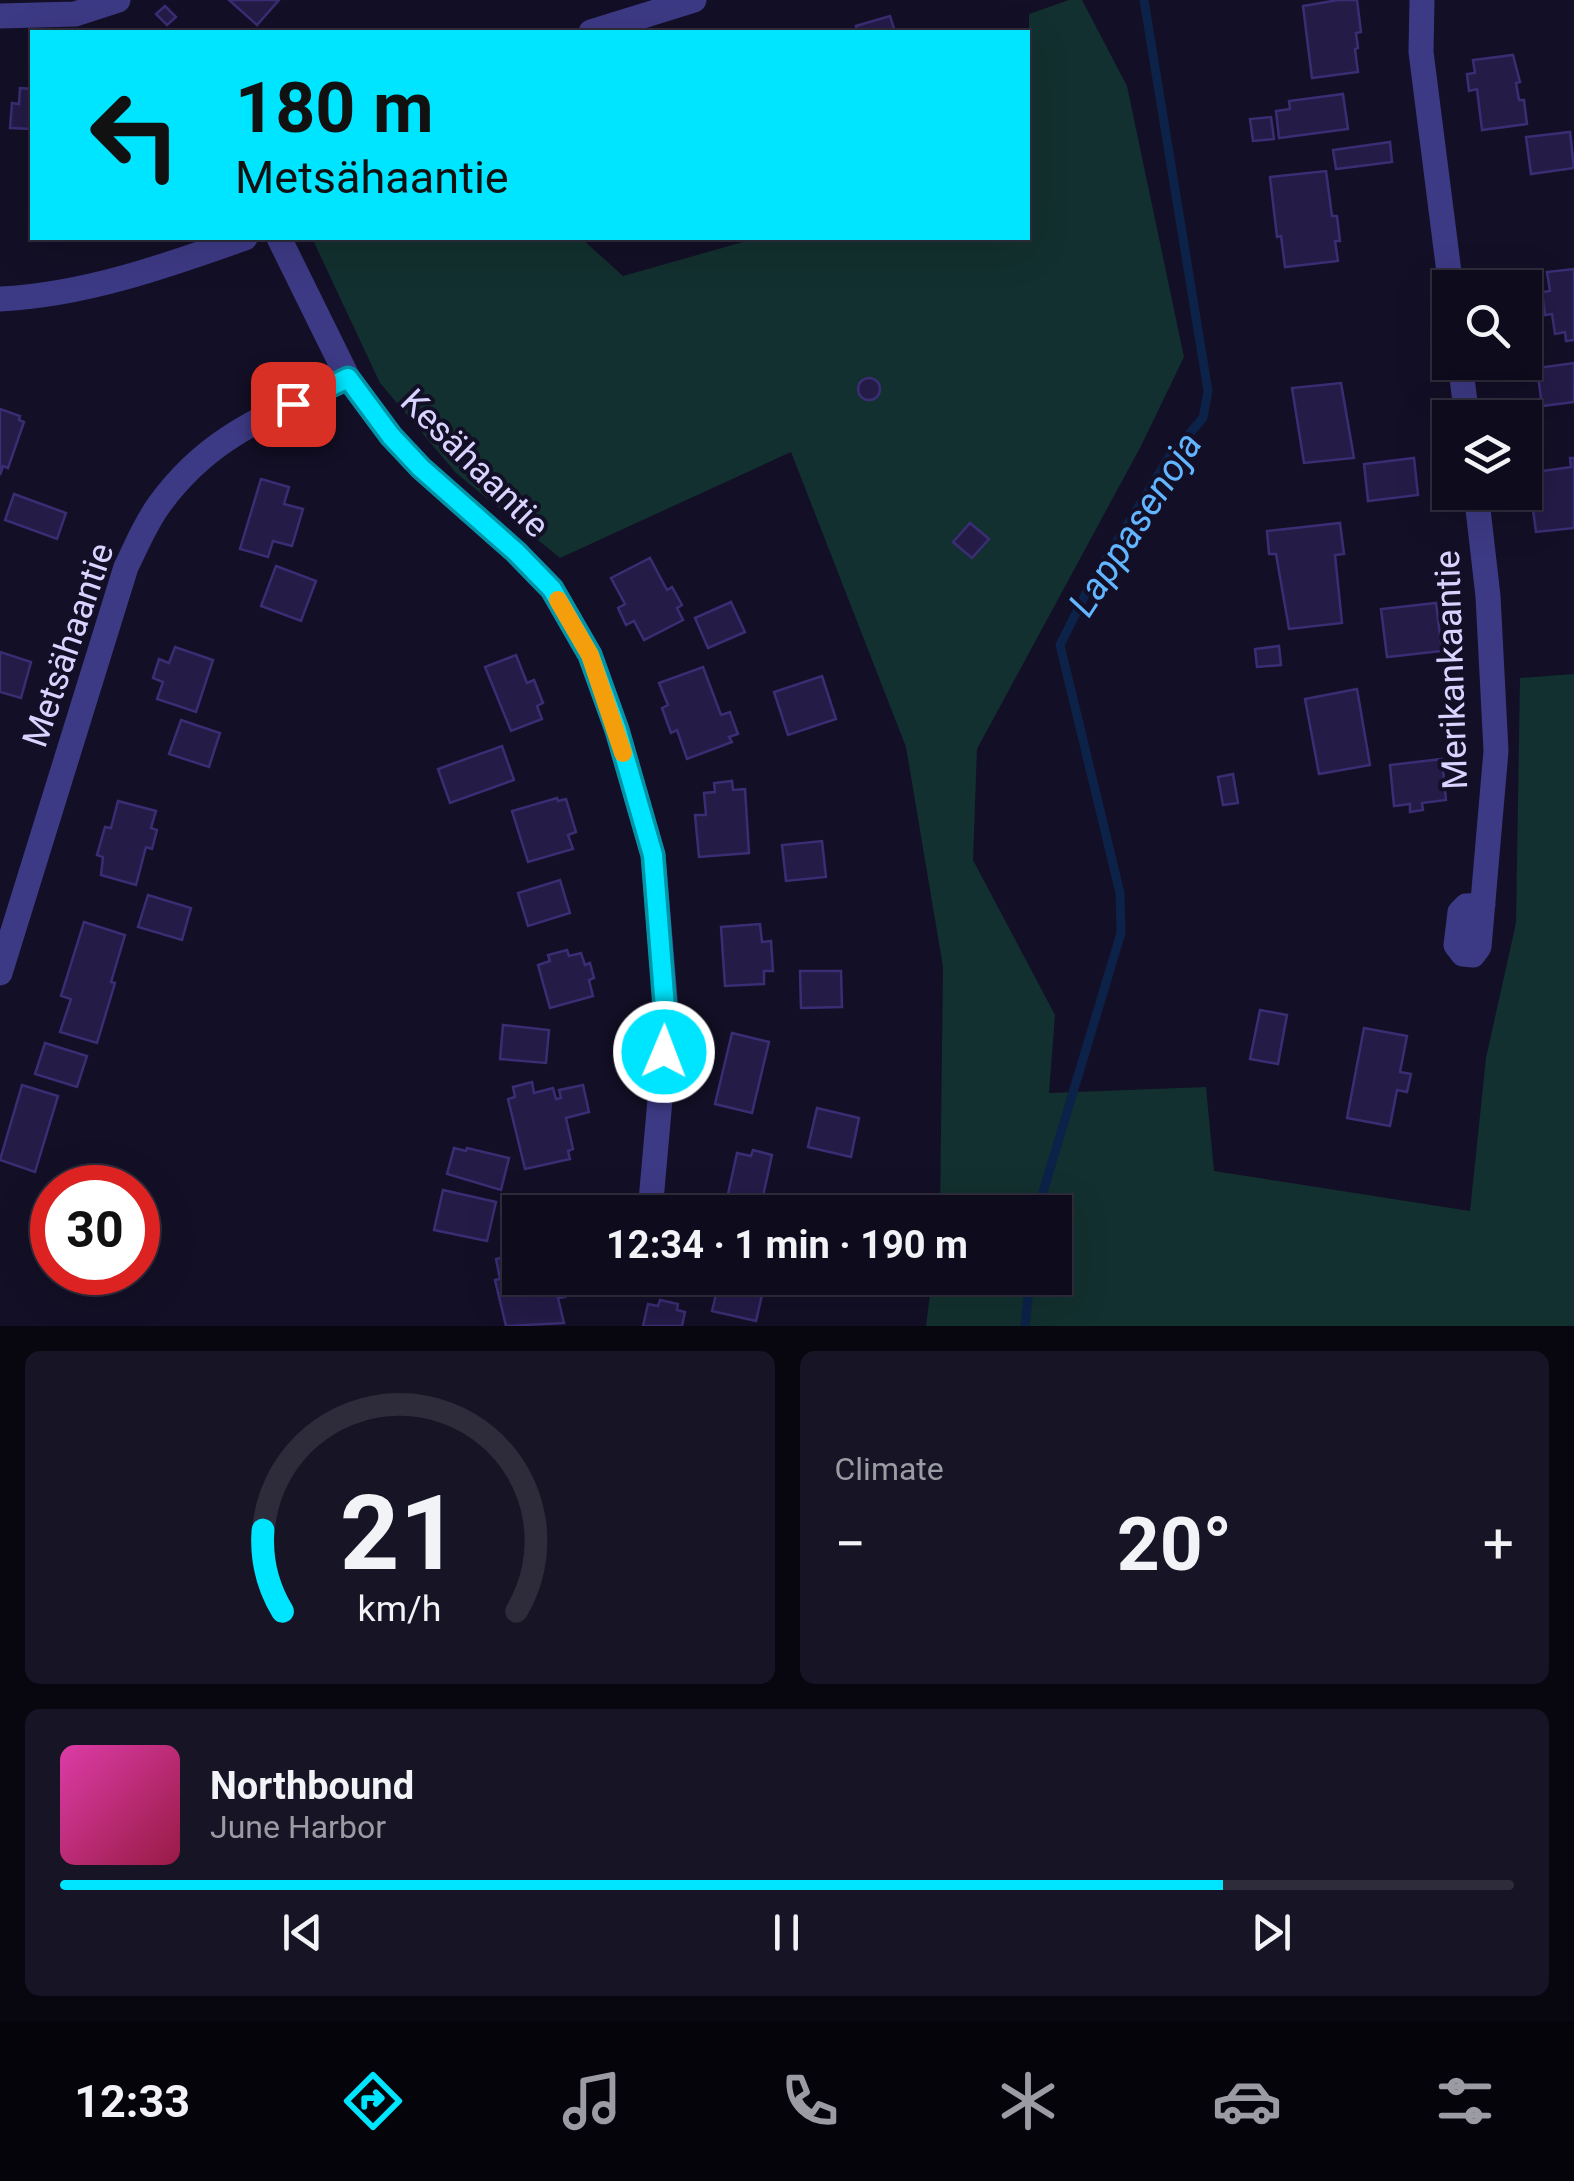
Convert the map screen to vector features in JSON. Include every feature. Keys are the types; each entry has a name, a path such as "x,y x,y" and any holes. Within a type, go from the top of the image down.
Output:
{"street":[{"path":"0,16 76,14 118,0"},
{"path":"596,30 694,0"},
{"path":"1422,0 1422,52 1448,270"},
{"path":"0,299 38,297 162,267 240,240"},
{"name":"Kesähaantie","path":"280,240 348,378 391,436 552,589 590,655 617,730 653,855 666,1021 651,1195"},
{"name":"Metsähaantie","path":"0,973 126,567 157,507 198,459 238,430 348,378"},
{"name":"Merikankaantie","path":"1478,510 1488,596 1496,752 1483,905"}],"green space":[{"path":"1069,0 1082,0 1127,86 1184,357 1141,446 977,749 973,860 1055,1015 1049,1093 1206,1087 1214,1171 1470,1211 1486,1058 1516,923 1520,678 1574,674 1574,1326 926,1326 930,1295 1072,1295 1072,1195 940,1195 943,967 906,747 791,452 560,558 456,473 380,383 313,240 583,240 623,276 750,240 1030,240 1029,14"}],"building":[{"path":"229,0 279,0 257,25"},
{"path":"1357,0 1361,32 1356,33 1358,72 1312,78 1303,6"},
{"path":"165,6 176,17 167,25 156,14"},
{"path":"890,16 894,30 857,30 856,26"},
{"path":"1513,55 1520,82 1516,83 1519,100 1524,100 1527,124 1482,130 1477,89 1469,91 1467,74 1475,73 1473,60"},
{"path":"20,88 30,89 30,129 10,128 12,103 19,104"},
{"path":"1343,94 1348,129 1279,138 1276,111 1290,109 1289,101"},
{"path":"1271,117 1274,139 1253,141 1250,119"},
{"path":"1570,132 1574,168 1531,174 1526,137"},
{"path":"1390,142 1392,162 1336,169 1333,150"},
{"path":"1326,171 1332,216 1337,216 1338,261 1285,267 1270,177"},
{"path":"1574,269 1574,340 1566,341 1565,332 1555,334 1552,314 1545,315 1542,292 1550,291 1547,272"},
{"path":"1574,363 1574,402 1542,406 1539,380 1542,380 1542,367"},
{"path":"869,378 877,381 877,397 869,400 861,397 858,389 861,381"},
{"path":"1341,383 1354,458 1304,463 1292,388"},
{"path":"0,409 20,416 19,420 24,422 8,468 3,466 0,475"},
{"path":"1414,458 1418,495 1368,501 1364,464"},
{"path":"1570,458 1574,458 1574,528 1536,532 1533,510 1542,510 1542,471 1571,467"},
{"path":"261,479 289,487 284,504 303,509 292,546 273,541 268,557 240,549"},
{"path":"14,494 66,513 57,539 5,520"},
{"path":"970,523 989,539 972,558 953,542"},
{"path":"1340,523 1344,554 1335,555 1342,623 1289,629 1276,554 1269,554 1267,531"},
{"path":"650,558 667,590 672,587 682,605 677,608 683,620 644,640 634,621 626,625 618,608 625,604 611,578"},
{"path":"276,566 316,581 301,621 261,606"},
{"path":"731,602 745,632 708,648 695,618"},
{"path":"1436,603 1442,651 1387,657 1381,609"},
{"path":"1279,646 1281,665 1257,667 1255,649"},
{"path":"175,647 213,660 196,712 157,699 163,682 153,678 159,659 169,663"},
{"path":"0,652 31,662 21,698 0,692"},
{"path":"516,655 527,683 534,680 543,703 537,706 542,719 511,731 485,667"},
{"path":"703,667 721,715 730,712 738,734 729,737 732,742 687,759 677,730 671,733 662,708 668,705 659,683"},
{"path":"822,676 836,719 788,735 774,692"},
{"path":"1357,689 1370,765 1319,774 1305,699"},
{"path":"181,720 220,733 209,767 169,754"},
{"path":"502,746 514,780 450,803 438,769"},
{"path":"1442,759 1446,800 1422,803 1423,810 1410,812 1410,804 1394,806 1390,765"},
{"path":"1233,774 1238,803 1223,805 1218,777"},
{"path":"732,781 733,790 745,789 749,853 699,857 695,815 706,815 704,793 715,792 714,783"},
{"path":"566,799 576,832 568,835 573,849 528,862 512,811"},
{"path":"118,801 156,811 151,828 157,830 152,849 146,847 136,885 101,875 103,857 97,855 105,827 111,828"},
{"path":"822,841 826,877 786,881 782,845"},
{"path":"560,880 570,913 528,926 518,893"},
{"path":"148,895 191,908 182,940 138,927"},
{"path":"84,922 125,935 97,1043 60,1032 71,999 61,996"},
{"path":"760,924 762,942 771,941 773,971 764,971 764,984 725,986 721,927"},
{"path":"567,950 569,956 581,953 585,965 590,963 593,996 550,1008 538,965 550,961 548,955"},
{"path":"800,971 841,971 842,1007 801,1008"},
{"path":"1260,1010 1287,1015 1278,1064 1250,1059"},
{"path":"503,1025 549,1030 546,1063 500,1059"},
{"path":"1364,1028 1407,1036 1400,1072 1411,1074 1407,1092 1397,1090 1390,1126 1347,1118"},
{"path":"732,1033 769,1042 752,1113 715,1104"},
{"path":"45,1043 87,1056 77,1087 35,1074"},
{"path":"532,1082 534,1093 553,1088 556,1099 561,1098 559,1090 583,1085 589,1112 566,1118 573,1149 568,1151 570,1159 525,1169 508,1099 515,1097 513,1087"},
{"path":"22,1085 58,1096 37,1165 30,1165 30,1170 0,1160"},
{"path":"817,1108 859,1118 851,1157 808,1147"},
{"path":"454,1148 509,1158 501,1190 447,1174"},
{"path":"753,1150 772,1155 763,1195 728,1195 737,1153 751,1156"},
{"path":"443,1190 496,1202 487,1241 434,1230"},
{"path":"502,1258 502,1295 565,1295 558,1298 564,1323 506,1326 495,1280 500,1279 496,1259"},
{"path":"716,1295 762,1295 756,1321 712,1311"},
{"path":"660,1300 678,1304 677,1310 685,1312 682,1326 643,1326 648,1304 658,1306"}],"waterway":[{"name":"Lappasenoja","path":"1042,1195 1121,933 1120,893 1060,645 1091,583 1170,456 1203,418 1208,391 1144,0"},
{"name":"Lappasenoja","path":"1025,1326 1028,1295"}],"slow traffic":[{"path":"558,600 590,655 623,753"}],"route":[{"path":"293,404 348,378 391,436 421,468 552,589 590,655 617,730 653,855 666,1021 664,1052"}]}
